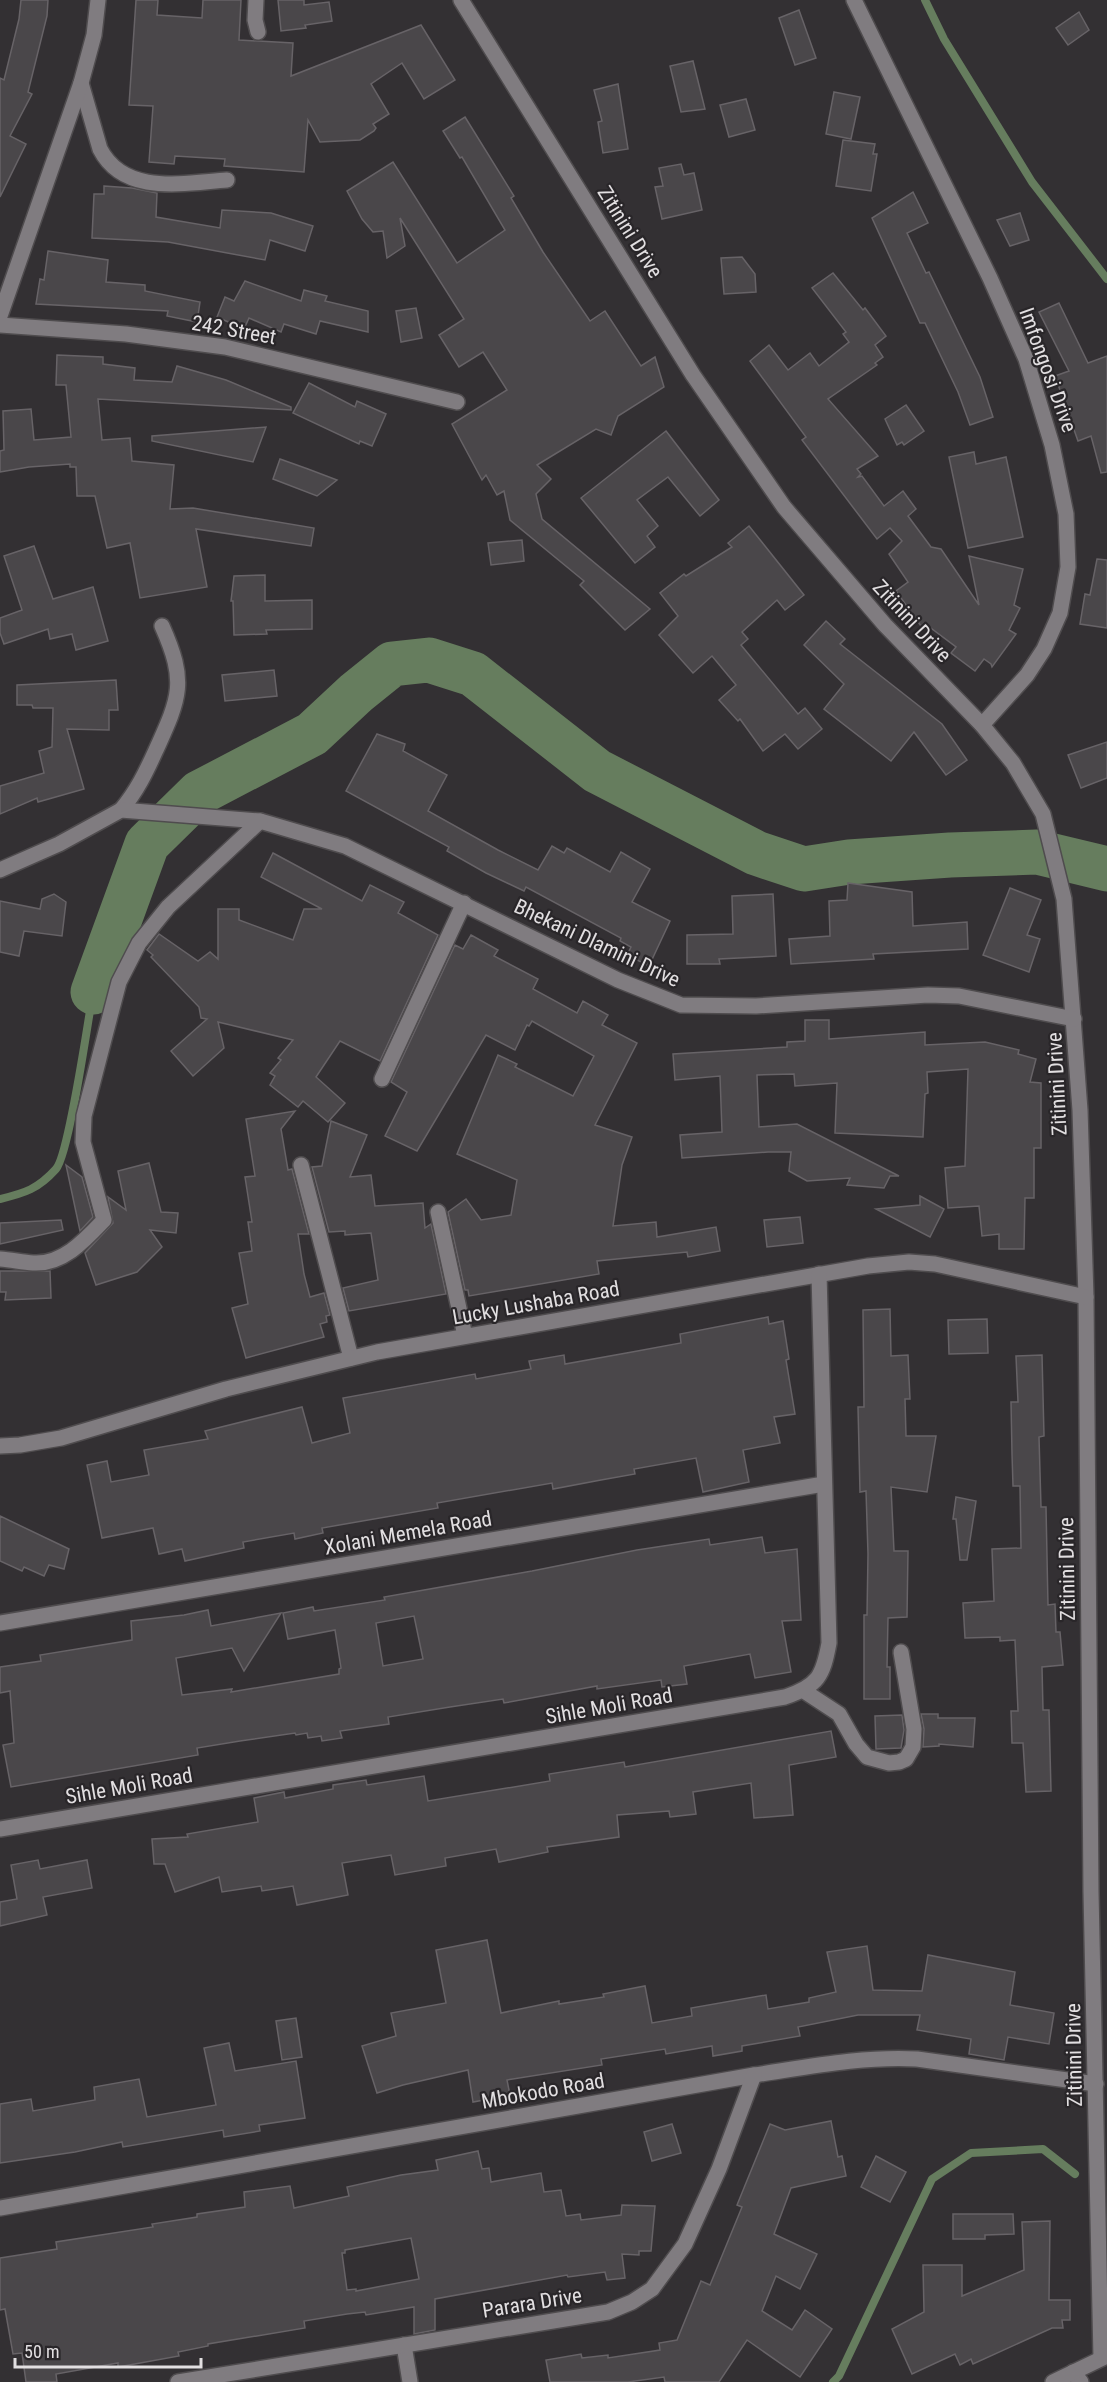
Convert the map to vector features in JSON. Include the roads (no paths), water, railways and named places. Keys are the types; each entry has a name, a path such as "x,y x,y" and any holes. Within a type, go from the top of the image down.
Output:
{"street":[{"path":"0,316 81,83 94,35 98,0"},
{"path":"256,0 255,20 258,32"},
{"name":"Zitinini Drive","path":"461,0 693,375 784,507 885,625 982,725 1013,763 1043,814 1064,899 1080,1110 1086,1297 1091,1892 1104,2357"},
{"name":"Imfongosi Drive","path":"854,0 990,279 1026,359 1052,445 1065,514 1068,567 1060,613 1044,649 1027,675 982,725"},
{"path":"81,83 100,149 105,159 117,172 153,183 227,180"},
{"name":"242 Street","path":"0,325 126,334 225,347 457,402"},
{"path":"0,870 59,844 121,810 136,792 174,710 177,695 177,666 173,650 162,626"},
{"name":"Bhekani Dlamini Drive","path":"121,810 260,821 345,846 618,980 681,1005 756,1006 928,995 959,996 1074,1019"},
{"path":"0,1259 35,1263 52,1261 79,1246 104,1220 83,1142 84,1116 119,982 139,943 168,907 260,821"},
{"path":"382,1079 464,903"},
{"path":"301,1165 351,1358"},
{"path":"438,1212 465,1336"},
{"name":"Lucky Lushaba Road","path":"0,1446 61,1438 226,1389 351,1358 868,1266 909,1262 935,1264 1086,1297"},
{"path":"819,1274 829,1643 824,1666 816,1682 804,1691 839,1714 856,1744 867,1757 889,1763 906,1759 913,1747 915,1729 901,1652"},
{"name":"Xolani Memela Road","path":"0,1623 824,1484"},
{"name":"Sihle Moli Road","path":"0,1829 785,1697 804,1691"},
{"name":"Mbokodo Road","path":"0,2208 754,2075 890,2057 1096,2084"},
{"name":"Parara Drive","path":"178,2382 608,2312 632,2302 652,2289 685,2244 719,2169 754,2075"},
{"path":"404,2345 410,2382"},
{"path":"1053,2382 1077,2377 1104,2357"}],"waterway":[{"path":"925,0 944,39 1032,182 1107,279"},
{"path":"93,992 147,844 199,793 312,734 356,693 392,664 429,660 473,674 597,771 756,853 804,869 849,862 1037,852 1107,869"},
{"path":"0,1199 37,1186 56,1169 61,1158 67,1139 83,1057 93,992"},
{"path":"833,2382 839,2376 932,2179 971,2153 1043,2149 1075,2174"}]}
